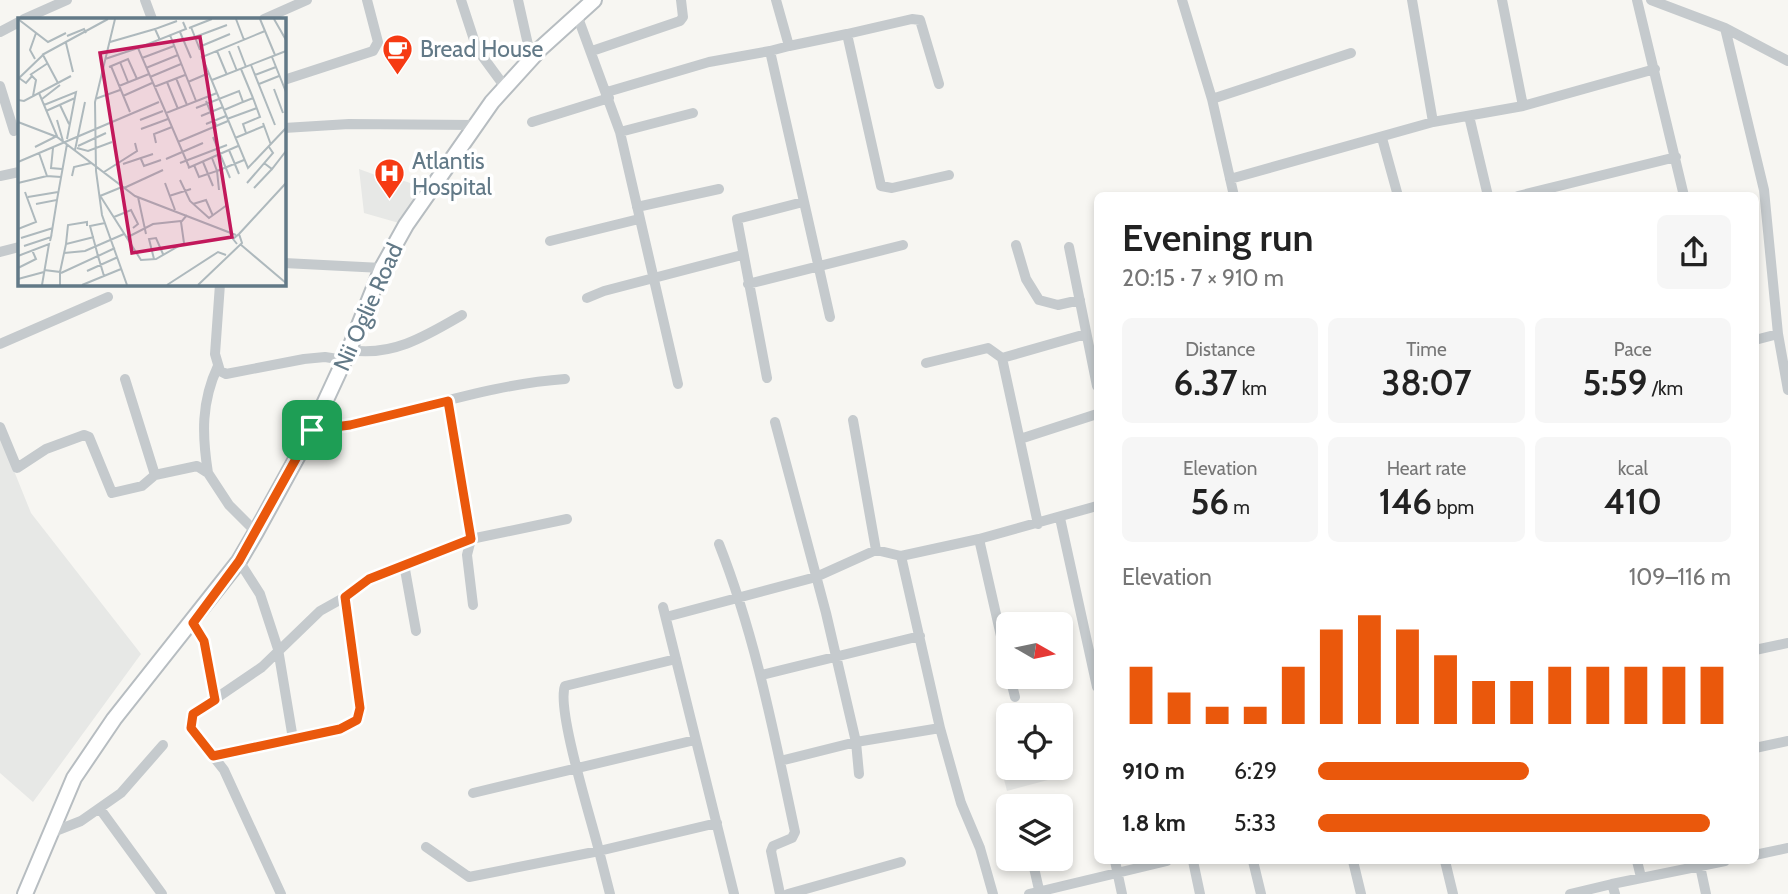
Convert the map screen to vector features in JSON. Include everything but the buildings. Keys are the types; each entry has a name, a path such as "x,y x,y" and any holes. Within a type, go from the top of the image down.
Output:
{"street":[{"path":"31,18 68,0"},
{"path":"145,0 152,18"},
{"path":"266,18 307,0"},
{"path":"285,80 373,51 378,42 367,0"},
{"path":"461,0 477,49 505,87"},
{"path":"518,0 531,58"},
{"path":"592,51 680,22 683,18 681,0"},
{"path":"1182,0 1212,99 1233,192"},
{"path":"1412,0 1433,122"},
{"path":"1502,0 1523,106"},
{"path":"1637,0 1683,192"},
{"path":"1651,0 1726,28 1788,61"},
{"name":"Nii Oglie Road","path":"23,892 53,832 74,778 114,719 193,623 239,561 312,430 347,355 382,268 406,225 475,125 505,87 531,58 591,1"},
{"path":"779,1 789,46"},
{"path":"577,15 620,132 678,384"},
{"path":"532,122 709,62 912,19 920,20 939,84"},
{"path":"0,32 18,23"},
{"path":"1726,28 1764,190 1778,334 1788,390"},
{"path":"847,34 881,186 892,188 949,175"},
{"path":"770,51 830,317"},
{"path":"1212,99 1352,53"},
{"path":"1230,179 1433,122 1523,106 1655,69"},
{"path":"0,86 13,131"},
{"path":"620,132 693,113"},
{"path":"1469,116 1487,192"},
{"path":"285,128 349,124 475,125"},
{"path":"1382,138 1397,192"},
{"path":"1534,192 1676,157"},
{"path":"0,176 18,172"},
{"path":"637,207 719,189"},
{"path":"767,378 737,219 803,202"},
{"path":"551,241 639,219"},
{"path":"748,284 903,245"},
{"path":"1016,245 1026,279 1039,300 1058,304 1080,300"},
{"path":"0,252 18,247"},
{"path":"1069,247 1094,372"},
{"path":"587,298 653,277 742,255"},
{"path":"285,263 382,268"},
{"path":"220,285 215,354 218,366 226,374 325,356 387,351 426,336 462,314"},
{"path":"0,344 108,296"},
{"path":"1002,358 1086,334"},
{"path":"1759,339 1778,334"},
{"path":"926,363 988,348 1002,358 1038,524"},
{"path":"208,473 202,430 208,387 218,366"},
{"path":"125,379 155,475"},
{"path":"312,430 350,425 518,382 565,379"},
{"path":"448,401 471,539 467,555 473,605"},
{"path":"1020,439 1094,415"},
{"path":"853,420 876,550"},
{"path":"775,422 856,741 859,774"},
{"path":"0,426 17,468 46,449 84,435 92,441 112,493 142,486 155,475 197,466 208,473 229,505 256,531"},
{"path":"734,894 664,612 741,599 816,577 876,550 901,556 1038,524 1094,507"},
{"path":"1060,517 1094,673"},
{"path":"281,894 224,770 191,728 190,720 193,714 262,667 320,611 369,579 471,539 567,519"},
{"path":"979,539 996,614"},
{"path":"719,544 741,599 762,675 795,832 792,838 773,846 771,851 780,894"},
{"path":"901,556 940,728 961,803 981,848 993,894"},
{"path":"239,561 260,594 278,649 293,739"},
{"path":"404,564 416,631"},
{"path":"213,756 340,729 357,720 360,708 345,597"},
{"path":"193,623 204,641 215,700"},
{"path":"762,675 920,636"},
{"path":"1759,649 1788,643"},
{"path":"610,894 562,699 565,686 676,659"},
{"path":"1013,690 1015,697"},
{"path":"780,761 856,741 940,728"},
{"path":"473,793 695,740"},
{"path":"1759,747 1788,741"},
{"path":"53,832 100,809 121,793 163,745"},
{"path":"100,809 162,894"},
{"path":"426,846 469,877 599,851 717,823"},
{"path":"1759,854 1788,848"},
{"path":"788,894 901,862"},
{"path":"1116,864 1122,894"},
{"path":"1033,871 1036,893 1155,864"},
{"path":"1194,864 1200,894"},
{"path":"1254,864 1261,894"},
{"path":"1354,864 1361,894"},
{"path":"1446,864 1453,894"},
{"path":"1638,864 1641,877"},
{"path":"1570,894 1613,889 1641,877 1710,864"},
{"path":"1700,866 1706,894"}],"shaded area":[{"name":"Atlantis Hospital","path":"359,169 392,181 396,178 424,188 399,223 364,213"},
{"path":"0,436 31,513 141,654 33,802 0,773"},
{"path":"1004,780 1048,780 1007,791"}],"place":[{"name":"Bread House","path":"397,76"},
{"name":"Atlantis Hospital","path":"389,201"}],"route":[{"path":"448,401 471,539 369,579 345,597 360,708 357,720 340,729 213,756 191,728 190,720 193,714 215,700 204,641 193,623 239,561 312,430 350,425 448,401"}]}
